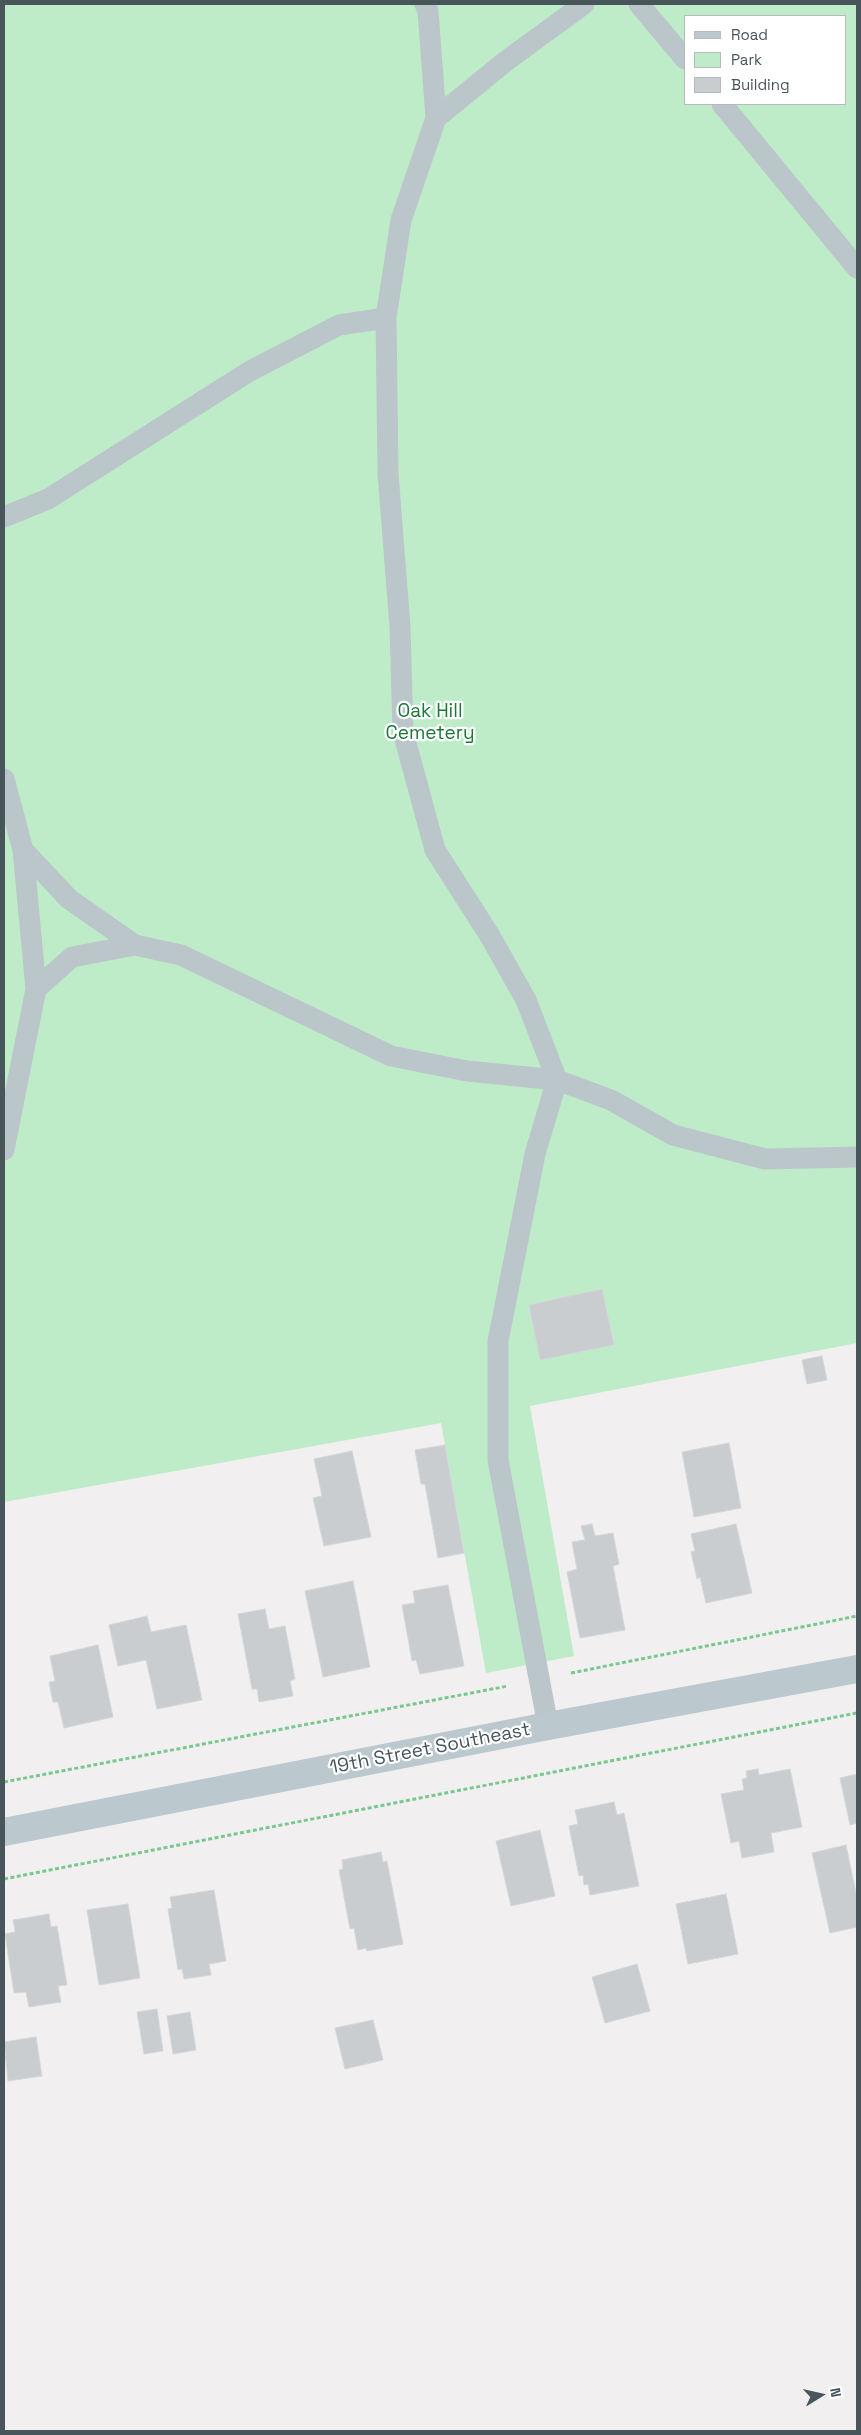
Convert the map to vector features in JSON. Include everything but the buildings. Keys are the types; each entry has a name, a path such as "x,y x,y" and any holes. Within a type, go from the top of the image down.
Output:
{"main road":[{"name":"19th Street Southeast","path":"4,1832 548,1726 857,1669"}],"lane":[{"path":"425,4 428,11 436,118 401,220 386,318 388,474 400,627 403,732 435,850 490,936 526,1000 557,1080 535,1154 498,1341 498,1460 548,1726"},
{"path":"436,118 506,61 584,4"},
{"path":"639,4 684,58"},
{"path":"723,105 857,268"},
{"path":"4,517 48,499 250,371 339,325 386,318"},
{"path":"4,779 23,850 36,989 4,1150"},
{"path":"23,850 69,899 136,945 181,955 391,1056 467,1071 557,1080 611,1100 673,1135 765,1159 857,1158"},
{"path":"36,989 72,957 136,945"}],"path":[{"path":"4,1782 539,1680 857,1616"},
{"path":"4,1879 857,1714"}],"green space":[{"name":"Oak Hill Cemetery","path":"4,4 857,4 857,1343 530,1406 574,1656 486,1673 441,1423 4,1502"}]}
